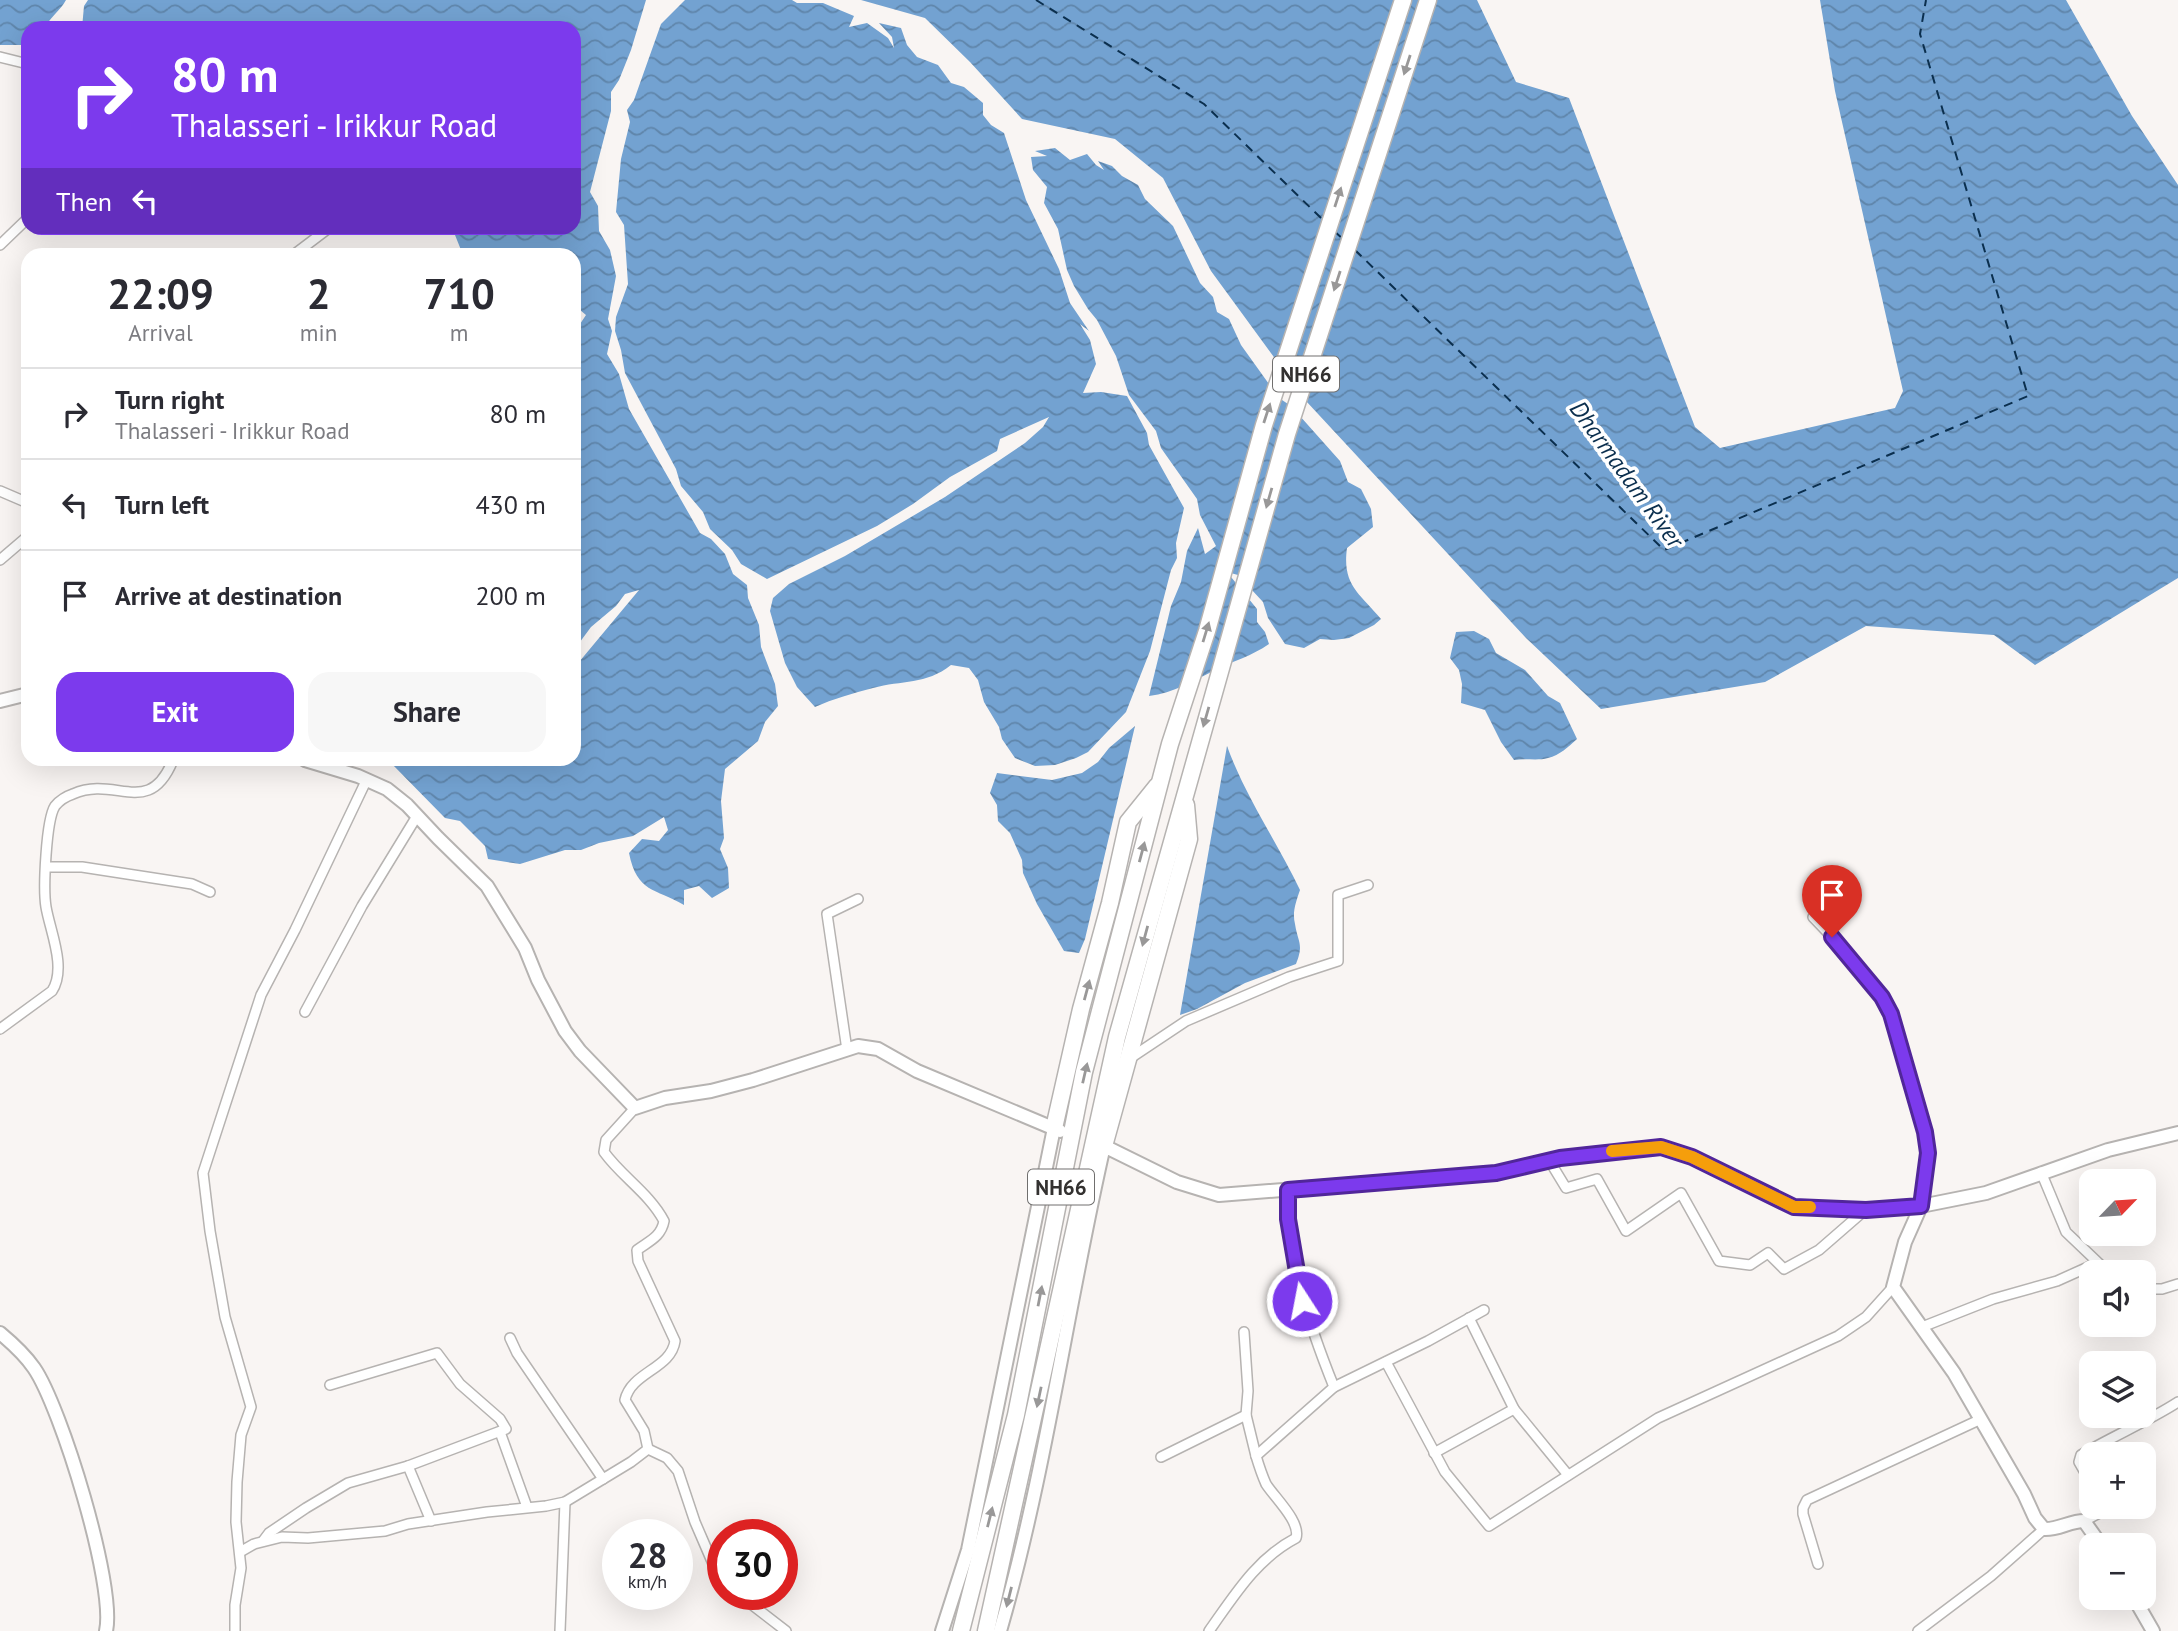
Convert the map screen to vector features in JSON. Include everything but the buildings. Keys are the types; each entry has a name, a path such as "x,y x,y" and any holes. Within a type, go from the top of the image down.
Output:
{"highway":[{"name":"NH66","path":"961,1631 1016,1415 1084,1072 1170,744 1207,631 1264,425 1403,0"},
{"name":"NH66","path":"986,1631 1106,1083 1196,752 1287,435 1428,0"},
{"path":"1057,1129 1081,1009 1111,903 1128,822 1160,781"},
{"path":"1104,1146 1189,839 1185,792"}],"main road":[{"path":"0,701 21,696"},
{"path":"324,766 366,779 387,789 408,805 487,886 525,948 538,980 565,1031 579,1051 635,1108 665,1098 710,1091 753,1080 858,1046 878,1049 917,1071 1057,1129 968,1550 942,1631"},
{"path":"1000,1631 1024,1540 1065,1346 1083,1235 1104,1146 1177,1182 1219,1195 1496,1173 1549,1160 1661,1147 1692,1157 1794,1207 1866,1210 1921,1206 1986,1193 2108,1150 2178,1133"},
{"path":"1921,1206 1905,1242 1893,1287 1954,1373 2024,1494 2035,1518 2044,1529 2053,1530 2084,1521 2092,1533"},
{"path":"0,1333 35,1369 63,1430 99,1560 109,1620 106,1631"},
{"path":"2141,1610 2154,1631"}],"street":[{"path":"0,57 21,62"},
{"path":"0,245 21,225"},
{"path":"303,248 320,235"},
{"path":"0,491 21,500"},
{"path":"0,560 21,542"},
{"path":"0,1029 52,990 57,983 56,954 45,904 46,840 54,807 65,797 91,787 132,792 148,791 161,783 170,766"},
{"path":"235,1631 235,1605 241,1568 236,1522 240,1435 251,1408 225,1317 203,1173 261,995 295,930 366,779"},
{"path":"305,1012 362,906 417,816"},
{"path":"46,867 95,869 192,884 210,892"},
{"path":"1129,1059 1186,1021 1289,977 1338,961 1338,895 1368,885"},
{"path":"847,1050 827,914 859,898"},
{"path":"1813,917 1882,997 1891,1014 1925,1132 1928,1153 1921,1206"},
{"path":"635,1108 606,1140 604,1152 648,1196 664,1221 662,1231 657,1237 637,1250 638,1261 675,1341 674,1349 634,1382 627,1391 625,1400 644,1432 648,1449"},
{"path":"1549,1160 1566,1188 1597,1179 1626,1231 1681,1194 1719,1261 1751,1265 1768,1253 1784,1269 1819,1250 1866,1210"},
{"path":"2041,1172 2066,1232 2095,1260"},
{"path":"1288,1190 1288,1219 1302,1301 1334,1387"},
{"path":"1922,1327 1993,1299 2057,1281 2079,1271"},
{"path":"2156,1289 2178,1284"},
{"path":"1386,1362 1445,1472 1489,1526 1658,1418 1838,1336 1867,1317 1893,1287"},
{"path":"1256,1456 1334,1387 1484,1310"},
{"path":"1469,1318 1514,1409 1568,1475"},
{"path":"1209,1631 1248,1576 1272,1553 1296,1538 1298,1532 1268,1486 1256,1456 1246,1415 1248,1391 1244,1332"},
{"path":"510,1338 517,1353 603,1479"},
{"path":"263,1541 269,1533 348,1483 408,1466 506,1429 505,1425 460,1384 437,1353 330,1385"},
{"path":"2104,1442 2157,1416 2178,1402"},
{"path":"1434,1453 1514,1409"},
{"path":"1161,1457 1246,1415"},
{"path":"1818,1564 1803,1514 1807,1500 1979,1420"},
{"path":"500,1432 527,1507"},
{"path":"240,1552 254,1544 282,1537 308,1538 385,1531 408,1524 565,1502 648,1449"},
{"path":"648,1449 667,1458 678,1471 707,1550"},
{"path":"408,1466 431,1521"},
{"path":"560,1631 565,1502"},
{"path":"2084,1521 2088,1519"},
{"path":"1918,1631 1991,1576 2044,1529"},
{"path":"759,1610 786,1631"}],"water":[{"path":"0,0 66,0 50,21 21,21 21,45 0,45"},
{"path":"88,0 646,0 631,50 611,92 611,111 590,192 598,206 599,231 610,250 616,276 608,319 612,331 607,354 619,374 629,409 700,533 711,539 725,554 733,574 747,585 748,598 759,625 761,647 775,684 778,706 765,722 758,741 725,769 721,801 724,838 720,849 728,868 729,888 712,898 699,886 684,890 684,905 642,883 632,866 629,853 642,839 659,841 668,830 664,817 633,836 581,850 565,850 520,864 488,859 485,846 460,821 445,818 394,766 581,766 581,660 639,590 625,594 581,641 581,322 586,315 581,311 581,248 460,248 455,235 581,235 581,21 83,21 84,6"},
{"path":"685,0 792,0 797,3 823,3 854,16 849,27 867,23 888,38 894,48 892,37 879,23 901,28 907,45 917,57 938,65 951,83 964,87 983,103 983,115 991,125 1004,133 1026,200 1059,269 1070,303 1089,331 1080,324 1090,340 1096,364 1083,393 1101,392 1127,396 1147,433 1149,445 1184,508 1176,543 1177,558 1171,570 1150,651 1126,712 1088,752 1055,765 1035,766 1015,758 1002,739 999,727 984,702 978,680 969,668 951,665 923,679 866,690 815,707 797,687 785,663 770,611 773,598 789,584 845,556 945,497 1025,443 1043,427 1049,417 1000,439 997,451 950,477 877,526 767,579 741,564 732,550 710,529 703,512 681,486 676,469 625,373 615,331 616,317 628,284 624,225 616,212 621,159 630,122 627,110 634,100 661,24"},
{"name":"Dharmadam River","path":"861,0 1477,0 1516,82 1569,98 1695,427 1720,448 1895,408 1903,391 1835,91 1820,0 2066,0 2132,116 2178,185 2178,578 2035,665 1994,635 1866,626 1765,682 1601,709 1526,638 1306,401 1211,271 1163,178 1115,139 1022,119 925,18"},
{"path":"1055,148 1070,160 1087,154 1104,170 1098,161 1112,166 1122,176 1138,185 1145,199 1173,226 1200,283 1213,297 1217,312 1229,319 1241,345 1279,398 1291,406 1340,461 1348,482 1361,489 1371,509 1373,527 1347,548 1346,561 1354,588 1381,619 1374,625 1349,638 1320,639 1304,648 1285,644 1268,618 1263,602 1238,575 1227,572 1257,609 1257,622 1265,632 1269,644 1183,686 1149,696 1187,551 1198,528 1205,554 1216,546 1200,515 1197,499 1161,448 1156,431 1129,395 1116,356 1067,270 1058,229 1044,203 1047,187 1033,170 1031,157 1047,156 1035,151"},
{"path":"1474,631 1489,639 1496,653 1525,670 1548,696 1560,703 1577,739 1552,757 1514,760 1501,742 1485,710 1461,703 1462,684 1459,670 1450,658 1456,632"},
{"path":"1135,726 1085,939 1079,953 1064,951 1037,904 1010,833 998,821 997,805 990,793 997,773 1052,780 1082,773 1098,762 1109,748"},
{"path":"1227,746 1243,783 1300,890 1294,915 1300,952 1296,964 1245,983 1197,1009 1180,1015"}],"ferry route":[{"path":"1036,0 1204,104 1323,220"},
{"path":"1355,250 1664,550 2028,396 1920,34 1926,0"},
{"path":"1334,231 1343,239"}],"slow traffic":[{"path":"1612,1151 1661,1147 1692,1157 1794,1207 1810,1207"}],"route":[{"path":"1302,1301 1288,1219 1288,1190 1496,1173 1560,1158 1661,1147 1692,1157 1794,1207 1866,1210 1921,1206 1928,1153 1925,1132 1891,1014 1882,997 1832,937"}]}
